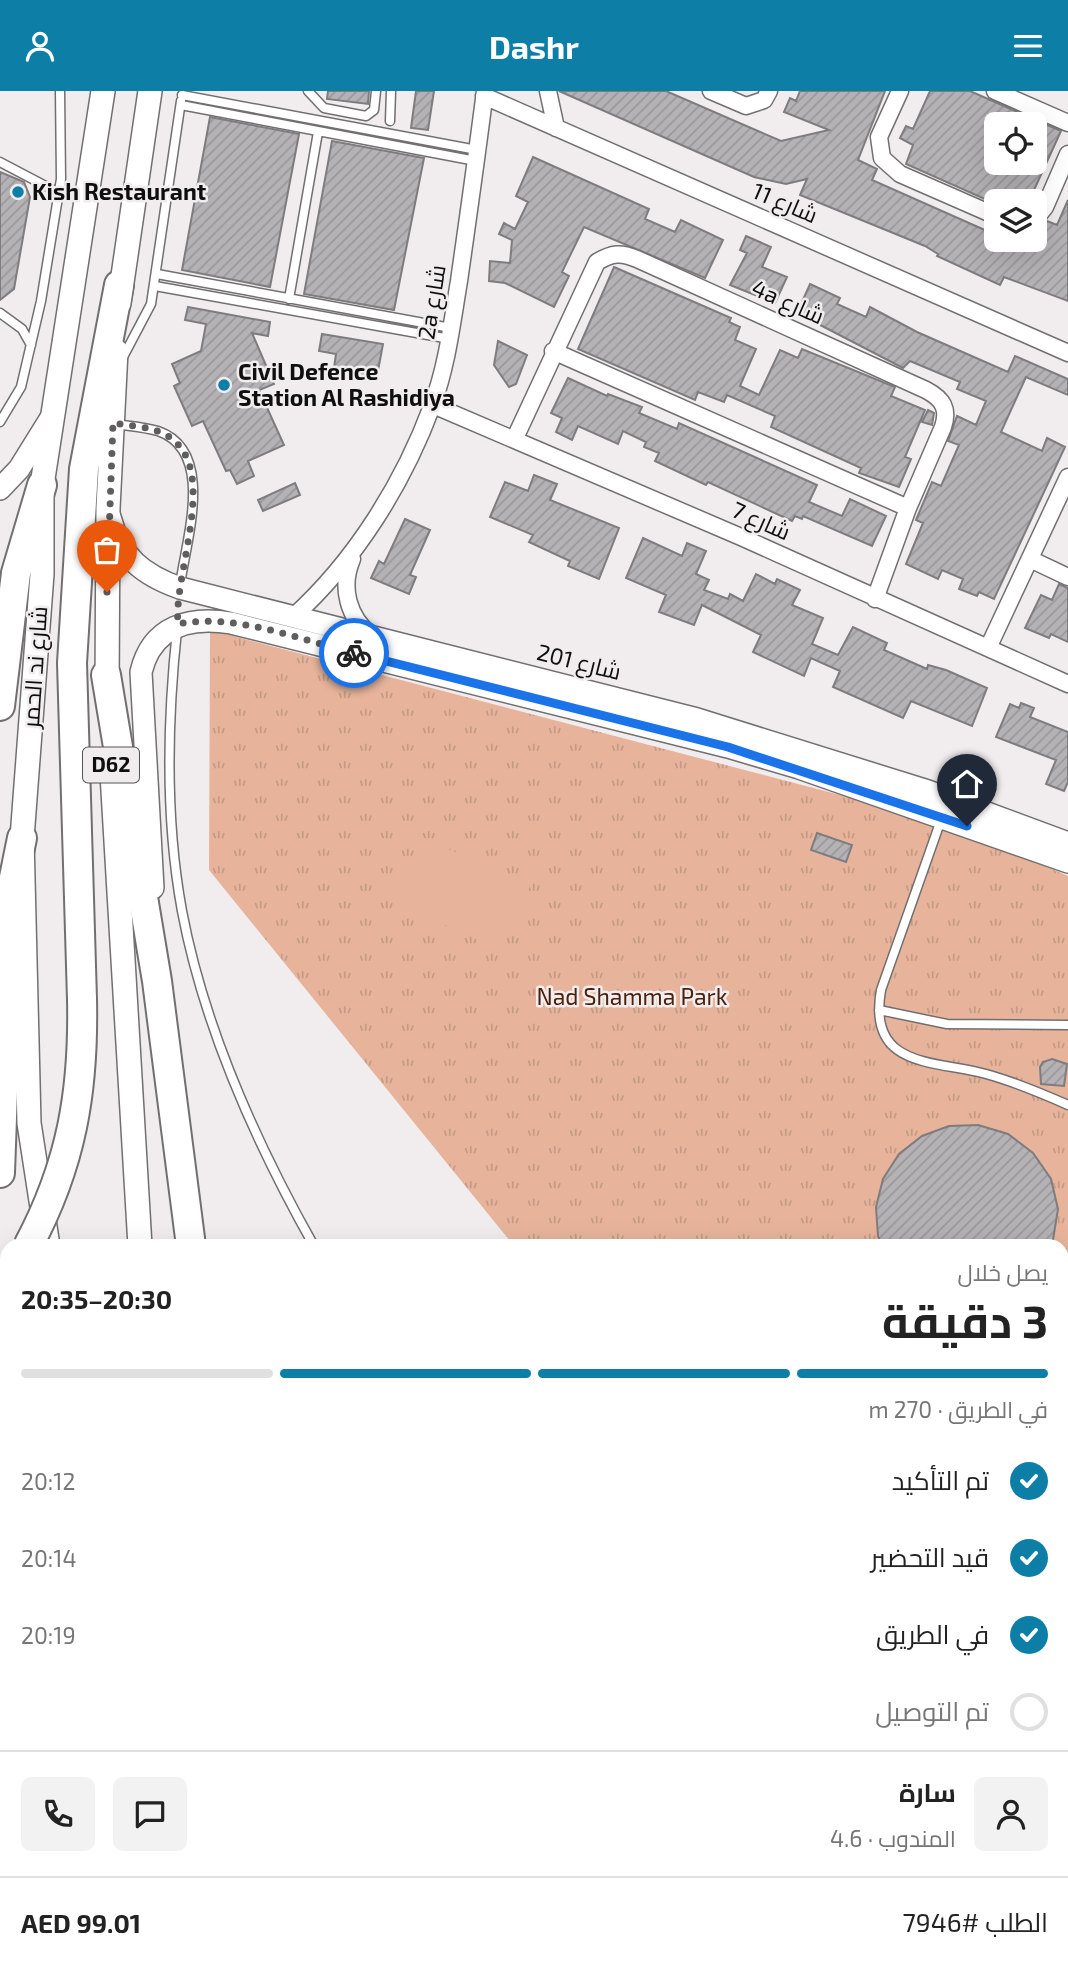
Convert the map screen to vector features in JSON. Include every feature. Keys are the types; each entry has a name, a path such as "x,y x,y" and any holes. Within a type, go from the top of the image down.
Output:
{"highway":[{"path":"32,1239 45,1215 65,1163 78,1109 83,1054 72,663 84,469 120,285"},
{"path":"0,706 16,573 42,485"},
{"path":"106,675 157,981 190,1239"},
{"path":"0,1173 10,897 22,838"}],"main road":[{"name":"شارع ند الحمر","path":"47,1239 29,1123 22,838 42,575 42,485 103,91"},
{"name":"D62","path":"140,1239 106,675 108,509 120,285 150,91"}],"street":[{"path":"548,91 556,128"},
{"path":"711,91 746,106 764,100 769,91"},
{"path":"900,91 879,137 882,159 900,174 984,211"},
{"path":"995,91 1068,123"},
{"name":"شارع 11","path":"485,93 556,128 1068,353"},
{"name":"2a شارع","path":"376,638 354,615 346,594 347,573 359,544 400,474 433,405 450,334 485,93"},
{"path":"1047,202 1068,154"},
{"name":"4a شارع","path":"515,437 597,262 616,254 637,259 937,396 944,405 947,416 908,508 875,599"},
{"path":"554,351 908,508"},
{"name":"شارع 7","path":"433,405 515,437 1068,684"},
{"path":"0,489 19,469 52,416"},
{"path":"988,648 1032,560 1068,477"},
{"name":"شارع 201","path":"108,509 119,544 135,565 152,577 180,588 664,710 805,751 1068,843"},
{"name":"2a شارع","path":"293,617 328,583 359,544"},
{"path":"1032,560 1068,577"},
{"path":"157,981 141,672 153,642 178,624 180,588"},
{"name":"شارع 201","path":"178,624 204,620 231,623 586,709 775,761 1068,862"}],"lane":[{"path":"0,422 21,387 60,193 60,91"},
{"path":"308,91 324,108 366,116 374,110 376,91"},
{"path":"390,121 391,91"},
{"path":"116,371 151,305 183,93 476,156"},
{"path":"181,105 318,132 476,156"},
{"path":"289,299 318,132"},
{"path":"0,162 60,193"},
{"path":"157,274 450,334"},
{"path":"155,286 450,334"},
{"path":"0,313 22,329 31,346"},
{"path":"113,423 166,435 181,446 191,463 194,482 180,588"},
{"path":"178,624 170,691 170,780 182,913 237,1094 310,1239"},
{"path":"942,817 881,990 879,1010 888,1038 909,1059 999,1077 1068,1105"},
{"path":"879,1010 947,1024 1068,1025"}],"green space":[{"name":"Nad Shamma Park","path":"210,630 947,823 1068,876 1068,1239 508,1239 209,870"},
{"path":"422,837 530,886 500,950 393,901"}],"building":[{"path":"328,91 369,91 368,104 327,99"},
{"path":"416,91 434,91 428,130 411,128"},
{"path":"559,91 666,91 781,141 829,130 784,112 790,98 796,101 800,91 885,91 858,160 877,169 872,180 984,230 984,252 1047,252 1047,221 1057,225 1068,200 1068,301 1004,277 1000,285 937,256 938,254 925,246 800,195 807,179 786,184 754,177"},
{"path":"930,91 970,91 1018,112 984,112 984,175 1041,175 1034,189 984,189 984,199 906,164 913,145 900,138 906,126 913,129"},
{"path":"210,117 299,134 270,287 182,270"},
{"path":"1047,125 1061,131 1047,162"},
{"path":"332,141 424,158 394,310 304,294"},
{"path":"533,157 649,209 645,219 675,232 681,220 723,240 705,278 584,227 562,272 569,276 554,307 505,283 489,281 490,261 510,263 512,240 499,234 504,223 515,229 528,202 516,196"},
{"path":"0,172 24,182 30,197 14,289 0,300"},
{"path":"746,236 771,247 762,267 787,277 775,303 730,285 747,253 740,250"},
{"path":"614,267 731,318 729,322 740,327 735,340 756,349 740,386 759,395 780,350 798,358 802,349 895,387 891,396 925,410 905,457 911,459 899,487 859,473 861,468 771,427 775,416 727,395 724,402 698,392 695,400 578,349"},
{"path":"810,284 840,298 837,304 866,317 870,307 917,332 1008,372 1015,356 1068,379 1068,395 1026,377 1001,432 1042,451 1047,438 1065,447 994,599 979,592 977,596 959,589 963,579 942,570 938,579 906,564 923,523 916,520 932,482 941,486 959,445 948,441 957,416 976,425 986,401 957,389 960,382 910,361 903,368 797,313"},
{"path":"188,307 270,322 268,336 252,333 274,384 259,390 284,445 248,461 254,476 237,484 230,470 226,471 203,421 192,426 174,386 180,383 172,364 201,351 206,324 185,320"},
{"path":"322,334 383,344 377,376 334,368 336,354 319,351"},
{"path":"498,341 527,355 516,384 509,387 494,365"},
{"path":"568,378 607,396 608,394 642,407 639,413 677,429 679,423 817,485 809,502 842,516 850,499 886,516 872,546 803,516 802,519 795,516 792,521 708,482 706,485 655,461 659,453 644,447 646,442 623,431 618,444 578,426 572,440 556,432 562,418 551,413"},
{"path":"928,410 934,413 932,425 922,422"},
{"path":"534,475 557,484 550,500 619,528 599,579 568,566 570,561 529,542 533,535 490,517 505,482 528,491"},
{"path":"295,483 300,495 263,511 258,500"},
{"path":"405,519 430,530 410,575 416,577 409,594 371,578 379,561 384,564"},
{"path":"643,538 682,556 687,543 706,551 696,574 709,580 704,590 728,599 730,594 743,601 756,574 775,584 777,579 800,590 792,605 823,618 812,644 838,655 853,627 887,643 884,650 927,669 928,665 946,670 987,688 972,726 911,701 903,718 833,687 840,671 811,658 804,676 753,652 761,635 702,605 694,625 659,612 666,595 626,578"},
{"path":"1059,584 1068,588 1068,642 1051,634 1049,638 1025,628 1041,595 1052,600"},
{"path":"1021,703 1034,708 1030,717 1068,732 1068,782 1064,791 1046,784 1056,760 996,737 1010,704 1019,708"},
{"path":"817,833 852,845 846,862 811,850"},
{"path":"1052,1059 1067,1064 1064,1086 1041,1084 1040,1067 1043,1062"},
{"path":"978,1125 1008,1134 1033,1153 1051,1179 1058,1209 1053,1239 879,1239 876,1207 883,1179 899,1154 922,1136 949,1126"}],"way so far":[{"path":"107,592 113,423 158,431 166,435 181,446 191,463 194,482 178,597 178,624 204,620 231,623 354,653"}],"place":[{"name":"Kish Restaurant","path":"18,192"},
{"name":"Civil Defence Station Al Rashidiya","path":"224,385"}],"route":[{"path":"354,653 728,747 799,768 967,826"}]}
